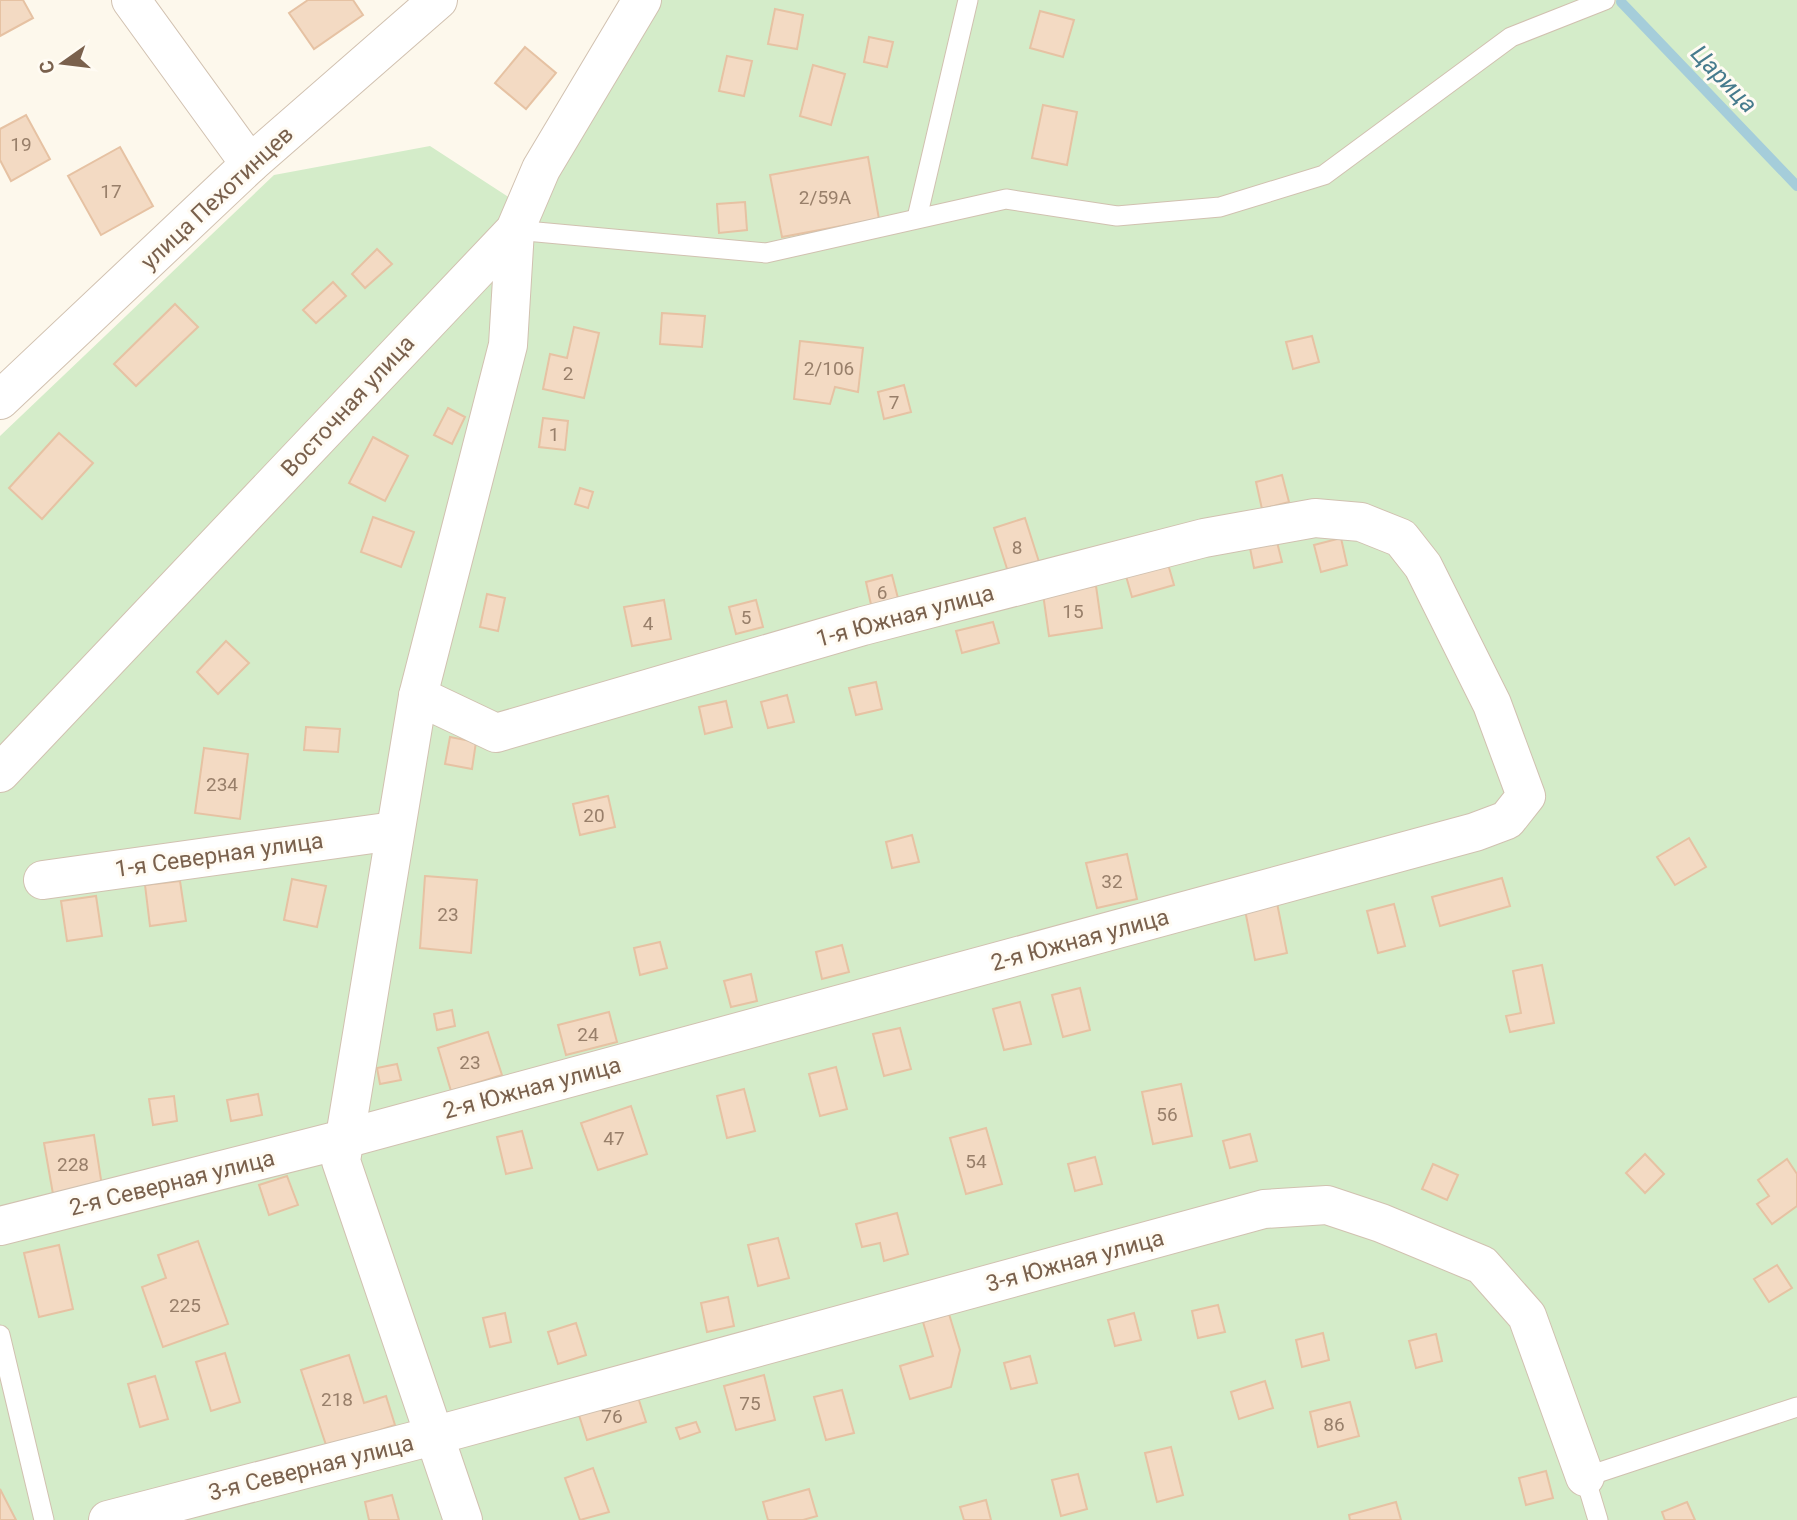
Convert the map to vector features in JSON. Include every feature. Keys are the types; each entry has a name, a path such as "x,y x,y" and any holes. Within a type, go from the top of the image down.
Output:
{"street":[{"path":"131,0 250,164"},
{"name":"улица Пехотинцев","path":"0,400 250,164 438,0"},
{"name":"Восточная улица","path":"0,773 515,230 541,169 642,0"},
{"path":"463,1520 341,1161 418,696 508,345 515,230"},
{"name":"1-я Южная улица","path":"418,696 496,733 863,626 1204,538 1315,518 1361,523 1401,538"},
{"name":"2-я Южная улица","path":"344,1139 1475,832 1507,820 1526,796 1492,704 1429,578 1401,538"},
{"name":"1-я Северная улица","path":"43,880 394,831"},
{"name":"2-я Северная улица","path":"0,1226 344,1139"},
{"name":"3-я Южная улица","path":"433,1436 1264,1209 1327,1205 1381,1223 1482,1265 1527,1316 1585,1477"},
{"name":"3-я Северная улица","path":"108,1520 433,1436"}],"lane":[{"path":"917,218 968,0"},
{"path":"515,230 766,253 1006,200 1117,216 1220,207 1324,175 1511,37 1605,0"},
{"path":"0,1335 44,1520"},
{"path":"1598,1520 1585,1477 1797,1407"}],"green space":[{"path":"645,0 1797,0 1797,1520 0,1520 0,436 274,175 430,146 533,213"}],"building":[{"path":"0,0 23,0 33,18 0,36"},
{"path":"308,0 353,0 363,15 314,49 289,13"},
{"path":"775,9 803,15 797,49 768,44"},
{"path":"1040,11 1074,20 1063,57 1030,48"},
{"path":"869,37 893,42 887,67 864,62"},
{"path":"525,47 556,73 526,109 495,83"},
{"path":"727,56 752,61 744,96 719,91"},
{"path":"813,65 845,74 831,125 800,116"},
{"path":"1043,105 1077,112 1067,165 1032,158"},
{"path":"26,115 50,159 11,181 0,160 0,129"},
{"path":"120,147 153,206 101,235 68,176"},
{"path":"868,157 879,219 782,237 770,175"},
{"path":"745,202 747,230 719,233 717,204"},
{"path":"377,249 392,264 365,288 352,274"},
{"path":"333,282 346,296 316,323 303,310"},
{"path":"175,304 198,327 136,386 114,364"},
{"path":"662,313 705,316 702,347 660,344"},
{"path":"574,327 599,333 584,398 543,389 550,354 567,358"},
{"path":"1312,336 1319,362 1293,369 1286,342"},
{"path":"800,341 863,348 858,392 835,387 830,404 794,399"},
{"path":"904,385 911,412 884,419 878,392"},
{"path":"448,408 465,417 452,444 434,435"},
{"path":"543,418 568,421 565,450 539,447"},
{"path":"59,433 93,463 42,519 9,488"},
{"path":"373,437 408,456 385,501 349,483"},
{"path":"1282,475 1289,502 1262,509 1256,482"},
{"path":"580,488 593,492 588,508 575,504"},
{"path":"373,517 414,532 401,567 361,552"},
{"path":"1025,518 1040,565 1009,575 994,528"},
{"path":"1276,538 1282,562 1254,568 1249,543"},
{"path":"1341,538 1347,565 1321,572 1314,545"},
{"path":"1166,557 1174,585 1132,597 1124,569"},
{"path":"892,575 899,602 872,609 866,582"},
{"path":"1096,586 1102,628 1049,636 1043,594"},
{"path":"487,594 505,598 498,631 480,627"},
{"path":"664,600 671,639 632,646 624,607"},
{"path":"756,600 763,627 736,634 729,607"},
{"path":"993,622 999,643 962,653 956,631"},
{"path":"226,641 249,663 218,694 197,672"},
{"path":"876,682 882,709 856,715 849,688"},
{"path":"787,695 794,722 768,728 761,702"},
{"path":"726,701 732,727 705,734 699,707"},
{"path":"306,727 340,729 338,752 304,750"},
{"path":"450,737 476,742 472,769 445,764"},
{"path":"204,748 248,754 240,819 195,813"},
{"path":"608,796 615,827 580,835 573,804"},
{"path":"912,835 919,862 892,868 886,842"},
{"path":"1689,838 1706,867 1675,885 1657,857"},
{"path":"1127,854 1137,899 1097,908 1086,863"},
{"path":"425,876 477,880 471,953 420,948"},
{"path":"1502,878 1510,906 1440,926 1432,897"},
{"path":"292,879 326,886 317,927 284,920"},
{"path":"180,881 186,921 150,926 145,885"},
{"path":"96,896 102,936 67,941 61,901"},
{"path":"1277,903 1287,953 1255,960 1245,910"},
{"path":"1394,904 1405,946 1378,953 1367,911"},
{"path":"660,942 667,968 640,975 634,948"},
{"path":"842,945 849,972 822,979 816,952"},
{"path":"1542,965 1554,1023 1510,1032 1506,1016 1521,1013 1513,971"},
{"path":"751,974 757,1001 731,1007 724,981"},
{"path":"1080,988 1090,1030 1063,1037 1052,995"},
{"path":"1020,1002 1031,1044 1004,1050 993,1009"},
{"path":"452,1010 455,1026 437,1030 434,1014"},
{"path":"609,1012 617,1042 566,1055 558,1025"},
{"path":"900,1028 911,1069 884,1076 873,1034"},
{"path":"488,1032 502,1075 451,1091 438,1048"},
{"path":"397,1064 401,1080 380,1084 377,1068"},
{"path":"836,1067 847,1109 820,1116 809,1074"},
{"path":"1181,1084 1192,1136 1153,1144 1142,1092"},
{"path":"744,1089 755,1131 727,1138 717,1096"},
{"path":"258,1094 262,1115 231,1121 227,1100"},
{"path":"174,1096 177,1121 153,1125 149,1099"},
{"path":"631,1106 647,1154 598,1170 581,1123"},
{"path":"986,1128 1002,1184 966,1194 950,1138"},
{"path":"522,1131 532,1168 506,1174 497,1137"},
{"path":"1250,1134 1257,1161 1230,1168 1223,1141"},
{"path":"94,1135 102,1186 53,1194 44,1143"},
{"path":"1645,1154 1664,1174 1645,1193 1626,1173"},
{"path":"1095,1157 1102,1184 1075,1191 1068,1164"},
{"path":"1787,1159 1797,1174 1797,1206 1772,1224 1757,1204 1769,1196 1758,1180"},
{"path":"1433,1164 1458,1175 1447,1200 1422,1189"},
{"path":"287,1176 298,1205 269,1215 259,1185"},
{"path":"897,1213 908,1254 884,1261 880,1243 862,1247 856,1224"},
{"path":"778,1238 789,1278 758,1286 748,1245"},
{"path":"198,1241 228,1324 163,1347 142,1287 166,1278 158,1255"},
{"path":"59,1245 73,1309 39,1317 24,1253"},
{"path":"1777,1265 1792,1288 1769,1302 1754,1279"},
{"path":"728,1297 734,1326 707,1332 701,1303"},
{"path":"1218,1305 1225,1332 1198,1338 1192,1311"},
{"path":"505,1313 511,1342 490,1347 483,1318"},
{"path":"1134,1313 1141,1340 1115,1346 1108,1320"},
{"path":"949,1314 960,1350 951,1387 910,1399 900,1366 933,1356 923,1322"},
{"path":"576,1323 586,1355 558,1364 548,1332"},
{"path":"1323,1333 1329,1360 1302,1367 1296,1340"},
{"path":"1436,1334 1442,1361 1416,1368 1409,1341"},
{"path":"225,1353 240,1402 211,1411 196,1362"},
{"path":"349,1355 364,1403 386,1396 395,1425 327,1448 301,1370"},
{"path":"1030,1356 1037,1383 1011,1389 1004,1363"},
{"path":"764,1375 775,1420 736,1430 724,1386"},
{"path":"155,1376 168,1419 140,1427 128,1384"},
{"path":"1265,1381 1273,1408 1239,1419 1231,1392"},
{"path":"842,1390 854,1433 826,1440 814,1397"},
{"path":"636,1391 646,1422 587,1440 577,1409"},
{"path":"1350,1402 1359,1436 1318,1447 1310,1412"},
{"path":"696,1422 700,1432 680,1439 676,1428"},
{"path":"1171,1447 1183,1495 1157,1502 1145,1453"},
{"path":"593,1468 609,1512 580,1520 565,1478"},
{"path":"1546,1471 1553,1498 1526,1505 1519,1478"},
{"path":"1078,1474 1087,1509 1061,1516 1052,1480"},
{"path":"0,1489 16,1520 0,1520"},
{"path":"809,1489 817,1516 803,1520 768,1520 763,1502"},
{"path":"392,1495 399,1520 369,1520 365,1502"},
{"path":"986,1500 991,1520 964,1520 960,1507"},
{"path":"1396,1502 1401,1520 1350,1520 1349,1515"},
{"path":"1687,1502 1695,1520 1665,1520 1662,1512"}],"waterway":[{"name":"Царица","path":"1621,2 1797,186"}]}
